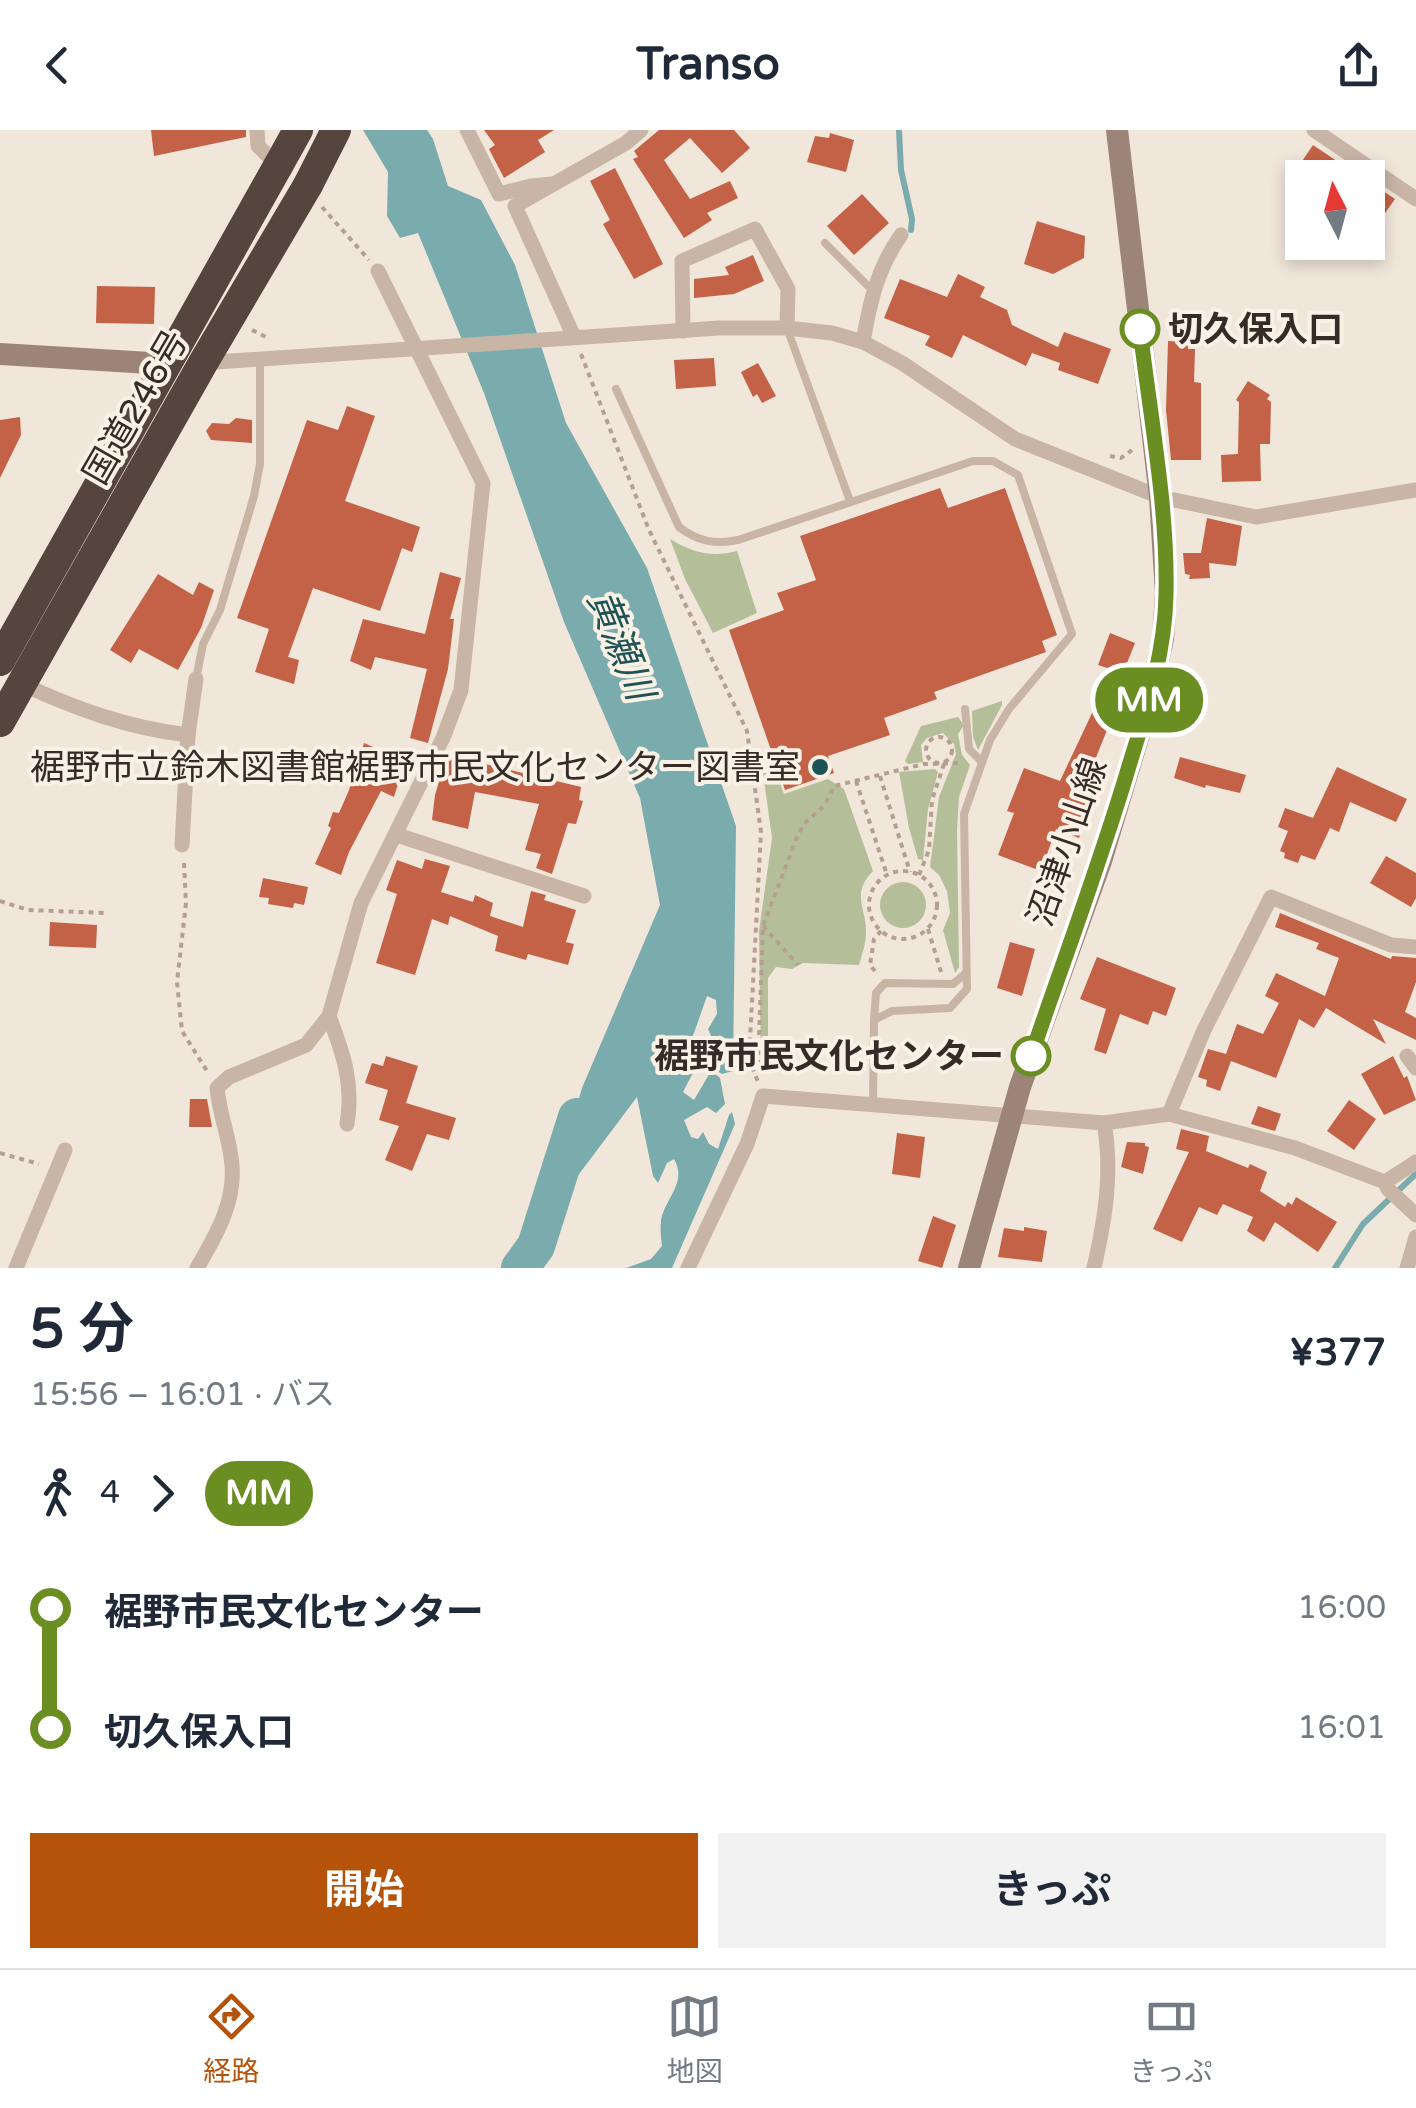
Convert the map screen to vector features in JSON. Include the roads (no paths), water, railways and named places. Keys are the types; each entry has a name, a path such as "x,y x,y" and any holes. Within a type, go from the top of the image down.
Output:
{"highway":[{"name":"国道246号","path":"0,662 298,130"},
{"name":"国道246号","path":"0,722 203,363 312,192 336,130"}],"main road":[{"name":"沼津小山線","path":"969,1268 1012,1115 1101,862 1150,698 1163,639 1166,593 1160,497 1117,130"},
{"path":"0,354 167,364"}],"street":[{"path":"257,130 258,146 278,166"},
{"path":"467,130 499,194 556,184"},
{"path":"574,337 515,206 626,143 641,130"},
{"path":"1314,130 1416,199"},
{"path":"683,331 682,261 755,229 788,289 787,328"},
{"path":"863,342 872,290 884,260 901,235"},
{"path":"197,1268 233,1193 231,1157 218,1111 217,1088 230,1077 306,1045 328,1016 361,903 398,835 461,690 483,483 378,271"},
{"path":"167,364 574,337 787,328 863,342 902,363 1015,439 1160,497 1256,517 1416,490"},
{"path":"182,845 188,735 196,679"},
{"path":"22,684 98,717 152,731 188,735"},
{"path":"398,835 584,896"},
{"path":"1170,1114 1204,1030 1271,897 1391,945 1416,947"},
{"path":"328,1016 345,1056 350,1080 347,1124"},
{"path":"688,1268 746,1144 763,1096 1104,1123 1170,1114 1295,1148 1386,1186 1414,1213"},
{"path":"1094,1268 1108,1189 1109,1153 1104,1123"},
{"path":"16,1268 65,1150"},
{"path":"1386,1186 1416,1162"},
{"path":"1407,1268 1416,1237"}],"lane":[{"path":"825,242 872,290"},
{"path":"787,328 850,501"},
{"path":"196,679 202,644 220,610 257,480 260,360"},
{"path":"616,389 678,527 698,540 738,540 973,461 993,461 1018,474 1072,634 1008,709 982,762 964,814 967,989 950,1008 892,1011 874,1020"},
{"path":"965,709 969,749 982,762"},
{"path":"873,1104 876,993 885,983 953,984 967,972"}],"water":[{"path":"363,130 427,130 448,186 481,200 515,265 566,423 647,568 736,826 733,1071 722,1074 715,1070 722,1041 715,1045 708,1029 717,1014 716,1000 707,996 683,1054 696,1067 683,1092 694,1100 711,1071 720,1078 725,1104 716,1113 707,1107 684,1120 691,1137 698,1139 703,1132 709,1144 718,1149 732,1112 735,1124 672,1268 626,1268 651,1259 662,1246 661,1221 678,1176 674,1159 667,1163 658,1183 653,1176 637,1097 543,1222 582,1088 660,905 640,798 564,622 484,393 418,233 400,238 387,216 388,172"}],"waterway":[{"path":"899,130 911,230"},
{"name":"黄瀬川","path":"520,1268 536,1246 577,1117"},
{"path":"1335,1268 1363,1224 1416,1174"}],"place":[{"name":"切久保入口","path":"1140,329"},
{"name":"裾野市立鈴木図書館裾野市民文化センター図書室","path":"820,767"},
{"name":"裾野市民文化センター","path":"1031,1056"}]}
